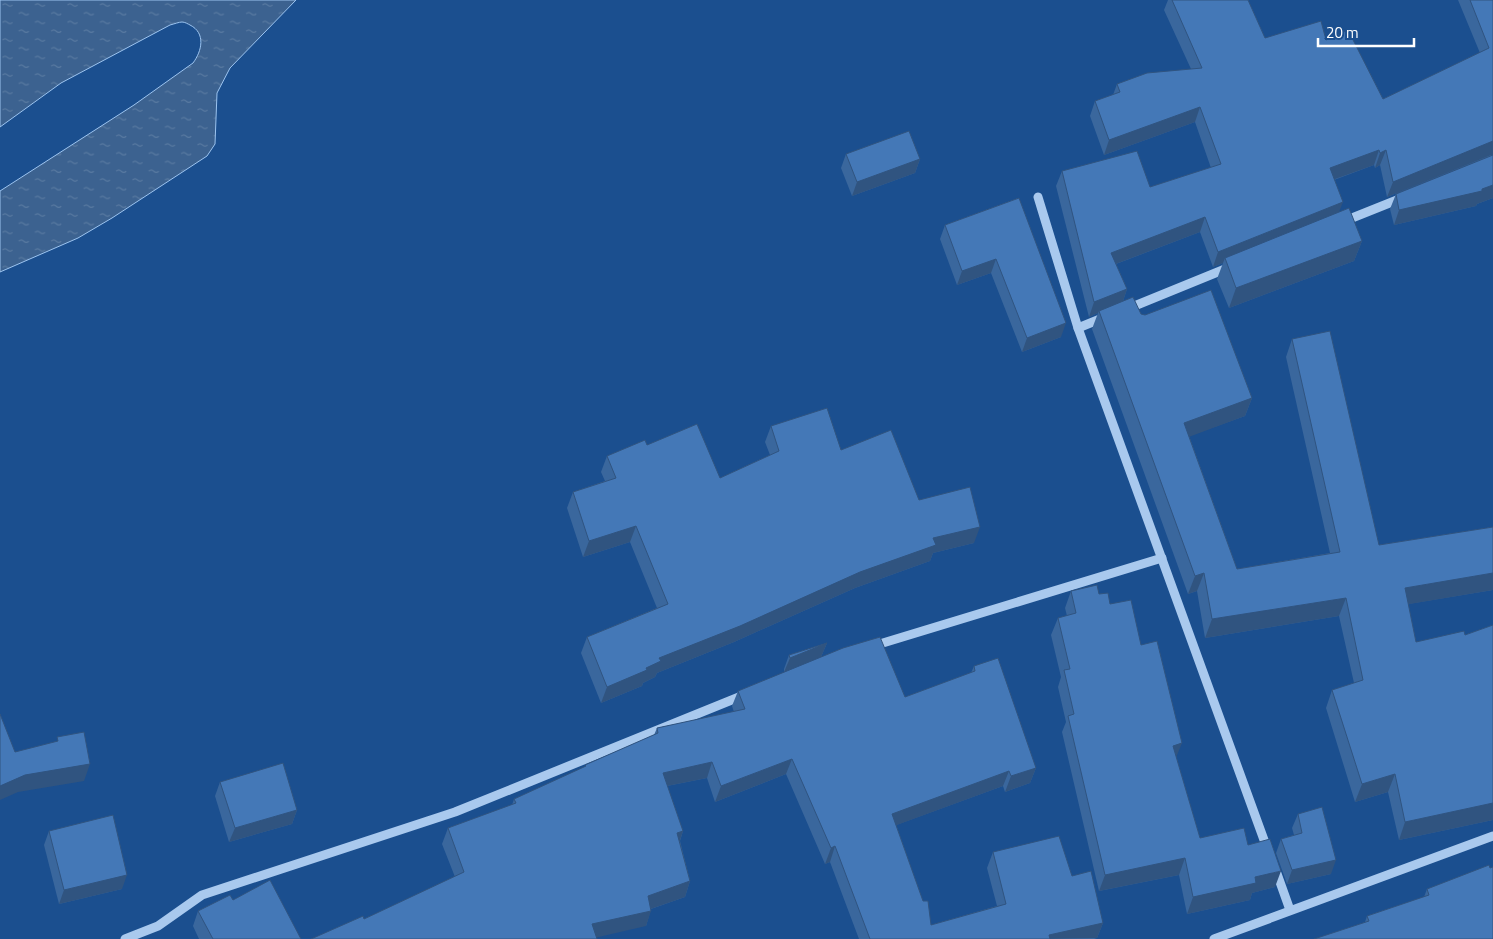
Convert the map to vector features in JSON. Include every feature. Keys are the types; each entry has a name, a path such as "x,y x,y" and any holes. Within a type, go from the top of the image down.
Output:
{"street":[{"path":"1336,224 1410,195"},
{"path":"1038,197 1078,328 1290,910"},
{"path":"1078,328 1234,265"},
{"path":"863,650 1162,558"},
{"path":"125,939 158,926 202,896 455,812 754,691"},
{"path":"1214,939 1493,836"}],"water":[{"path":"0,0 296,0 230,68 217,93 215,144 207,156 78,238 0,272 0,191 134,105 193,63 199,53 201,42 195,28 190,25 182,22 170,25 61,83 0,127"}],"building":[{"path":"1172,0 1248,0 1265,38 1321,21 1326,40 1348,30 1383,99 1489,48 1470,0 1493,0 1493,141 1393,182 1386,150 1380,153 1379,150 1330,168 1343,202 1218,252 1205,217 1111,253 1127,289 1094,302 1062,171 1137,151 1150,187 1221,164 1200,107 1109,140 1095,101 1120,92 1117,84 1147,73 1202,68"},
{"path":"909,131 920,159 857,182 846,154"},
{"path":"1493,155 1493,185 1482,189 1482,191 1399,210 1396,194"},
{"path":"1019,198 1066,323 1027,338 996,259 962,271 945,225"},
{"path":"1349,208 1362,241 1236,288 1225,258"},
{"path":"1211,290 1252,398 1184,423 1237,569 1340,552 1292,339 1330,331 1379,545 1493,527 1493,573 1405,588 1416,642 1464,631 1465,635 1493,625 1493,803 1405,822 1395,774 1362,784 1332,690 1363,680 1346,598 1212,619 1204,573 1195,576 1099,311 1133,297 1141,314 1145,315"},
{"path":"827,408 841,450 891,430 919,500 970,487 980,527 933,538 936,545 860,572 740,626 659,658 661,661 646,668 647,670 607,687 587,637 668,604 636,526 589,541 573,492 616,478 607,456 645,440 647,445 697,424 720,478 779,451 771,426"},
{"path":"1097,585 1099,594 1108,593 1110,604 1131,600 1141,645 1157,641 1182,743 1173,746 1200,838 1244,828 1248,845 1270,839 1281,871 1255,877 1256,883 1193,897 1185,858 1105,875 1068,716 1074,714 1064,670 1070,669 1058,618 1076,613 1071,591"},
{"path":"880,637 905,697 975,671 974,666 998,658 1036,768 1011,776 1009,771 892,814 923,901 928,901 931,925 1006,904 993,852 1059,836 1072,876 1091,871 1103,923 1049,935 1050,939 870,939 835,846 831,848 792,759 721,786 712,762 663,773 683,831 677,833 690,881 648,896 651,911 592,924 597,939 311,939 363,916 364,919 464,872 448,828 516,803 514,799 658,733 657,728 745,709 738,691 843,648"},
{"path":"827,643 790,658 789,655"},
{"path":"0,714 15,752 58,741 57,737 84,732 90,764 25,775 0,786"},
{"path":"283,763 297,810 235,828 220,782"},
{"path":"1322,807 1336,860 1292,870 1281,839 1302,833 1298,814"},
{"path":"113,815 127,875 64,890 49,831"},
{"path":"1489,865 1490,868 1493,867 1493,939 1314,939 1369,921 1367,916 1429,895 1427,889"},
{"path":"270,880 301,939 213,939 198,911 230,895 233,900"}]}
